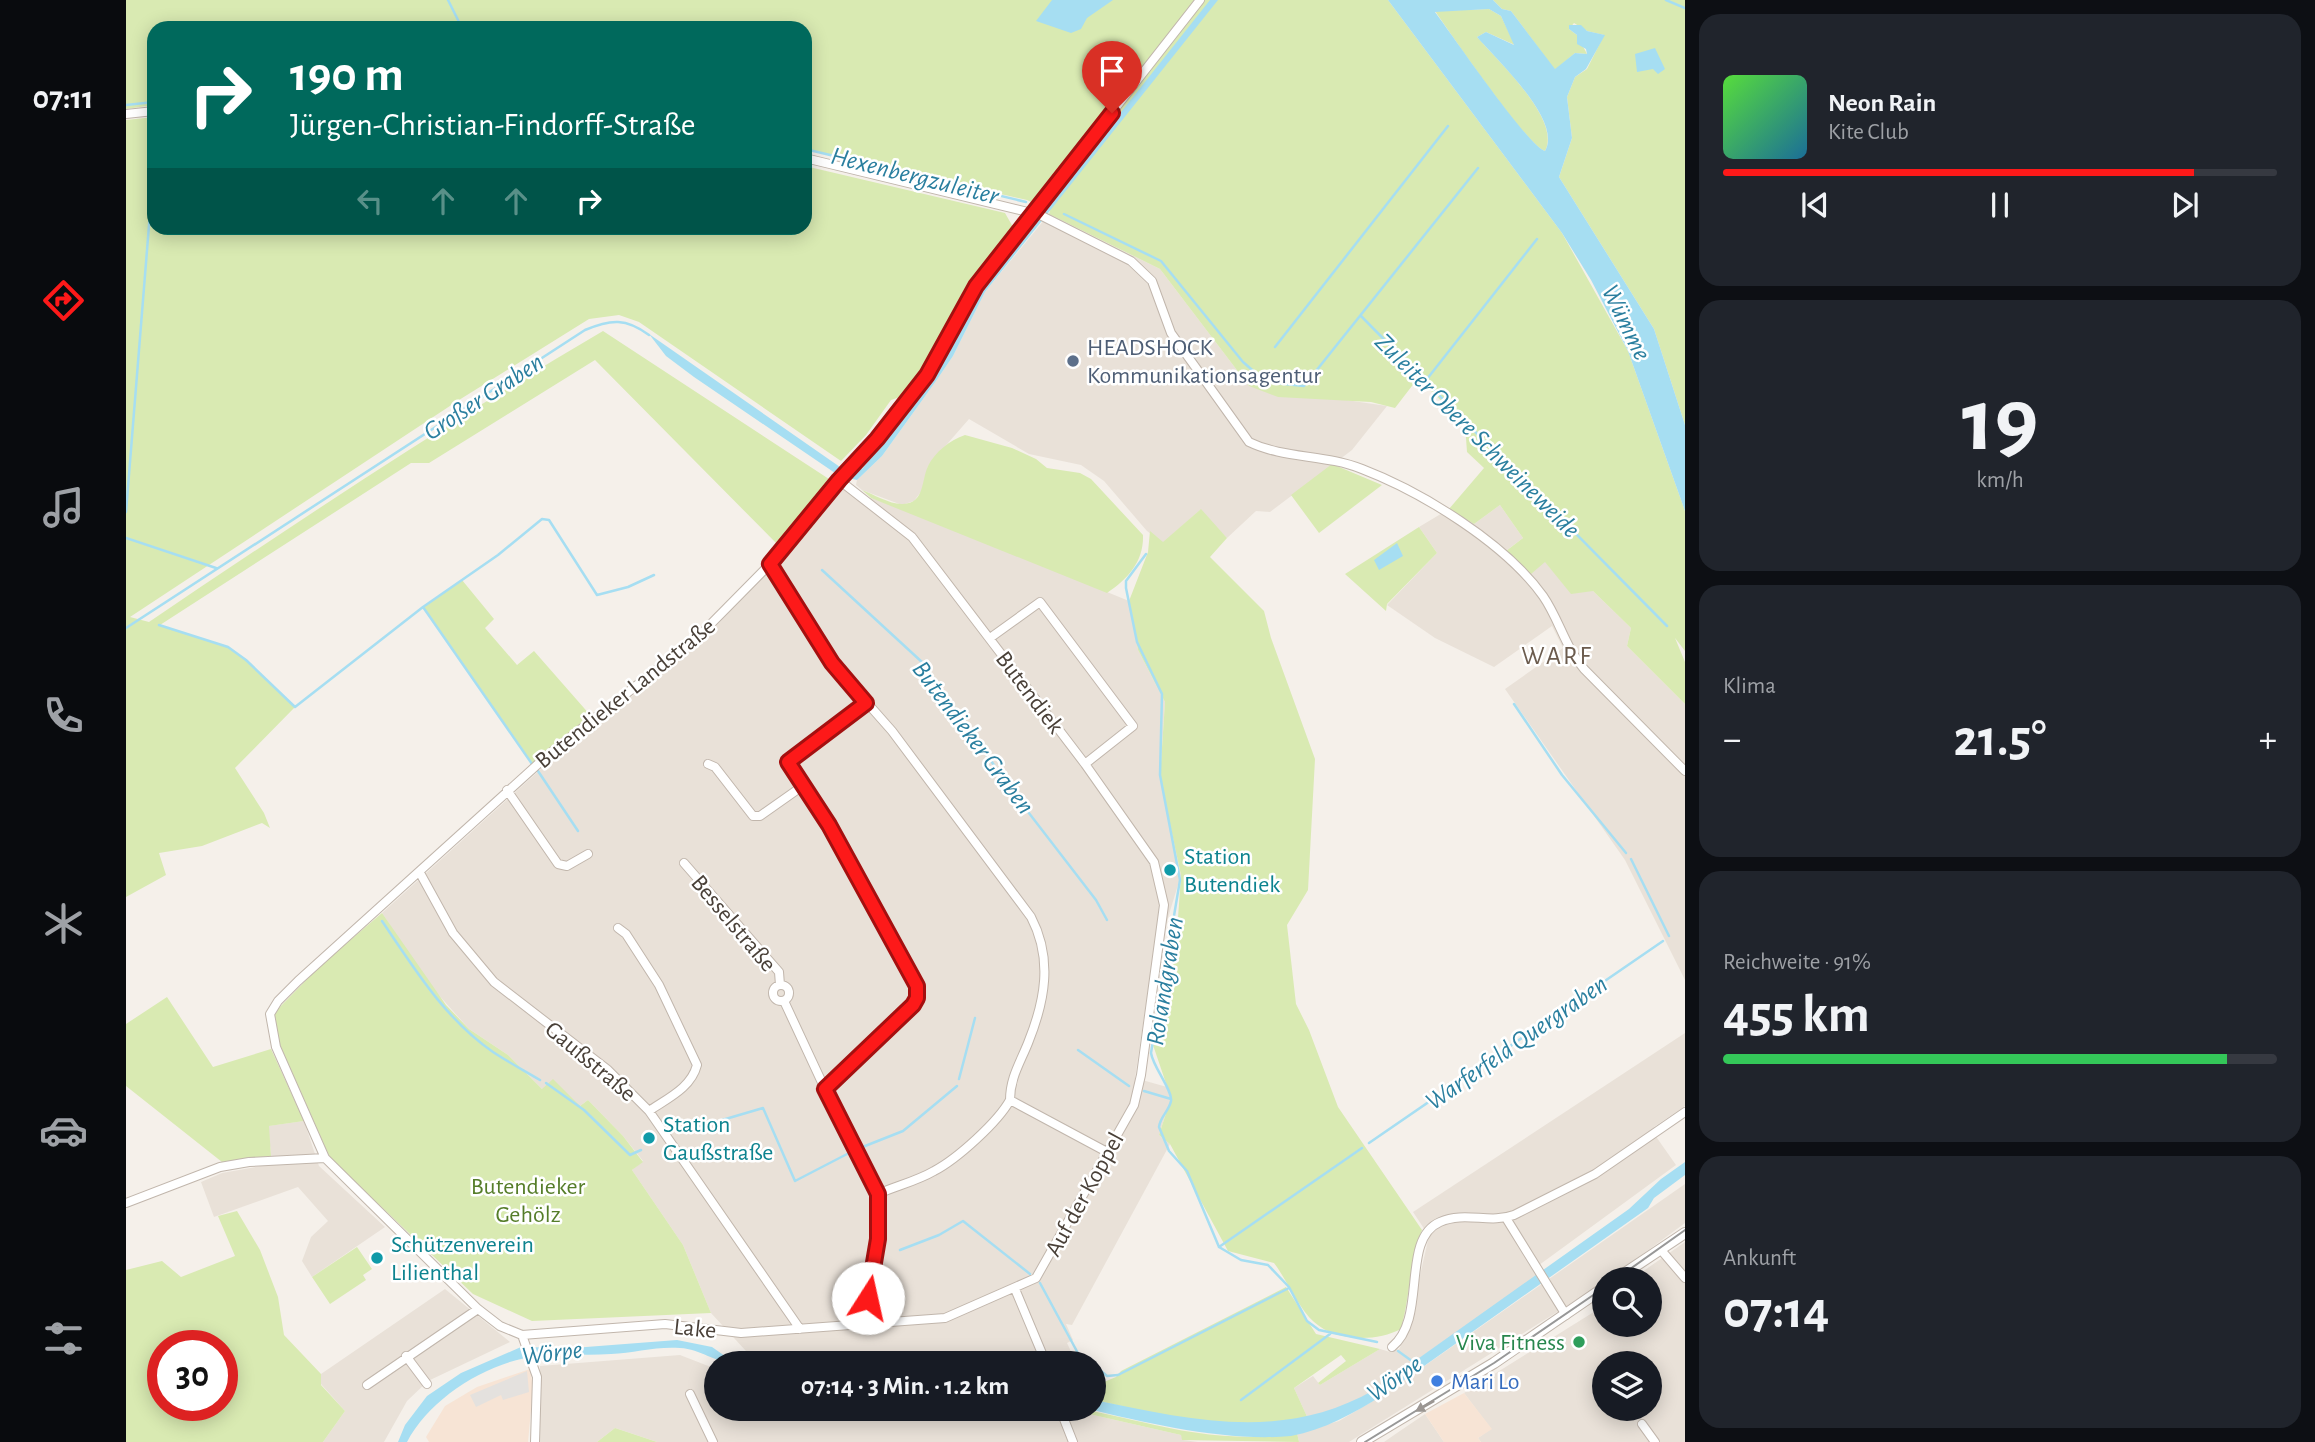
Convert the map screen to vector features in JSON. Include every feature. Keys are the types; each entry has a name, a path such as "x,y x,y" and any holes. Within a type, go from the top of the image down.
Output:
{"street":[{"name":"Butendieker Landstraße","path":"324,1158 276,1046 270,1014 288,991 507,790 697,638 770,564 839,480 877,439 927,375 971,294 1039,215 1200,0"},
{"path":"126,114 147,112"},
{"path":"812,160 1039,215 1122,255 1146,273 1152,281 1171,333 1249,442 1266,451 1328,458 1363,469 1466,525 1514,562 1542,594 1578,661 1685,771"},
{"name":"Butendiek","path":"839,480 912,537 1085,764 1154,862 1164,905 1161,937"},
{"path":"770,564 832,663 892,731 1031,917 1041,937 1046,964 1044,989 1029,1041 1010,1083 1010,1100 1003,1112 934,1172 878,1194 878,1239 869,1282 870,1325"},
{"path":"990,638 1040,602 1048,612 1133,726 1085,764"},
{"path":"825,1089 913,1005 917,998 917,986 841,845 788,762 866,703"},
{"path":"708,764 715,766 753,816 760,816 804,785"},
{"path":"507,790 558,864 567,866 588,854"},
{"name":"Besselstraße","path":"684,863 779,972 780,985 789,992 785,1001 825,1089 878,1194"},
{"name":"Gaußstraße","path":"419,873 453,933 494,982 608,1070 649,1111 800,1329"},
{"path":"618,928 626,934 659,985 696,1065 694,1076 687,1085 649,1111"},
{"name":"Auf der Koppel","path":"870,1325 945,1318 1037,1278 1134,1105 1139,1090 1161,937"},
{"path":"1010,1100 1107,1152"},
{"path":"1392,1347 1404,1334 1409,1316 1420,1245 1426,1233 1437,1223 1458,1215 1506,1218 1595,1174 1685,1112"},
{"path":"126,1203 220,1167 249,1162 324,1158 478,1309 523,1339 537,1377 534,1442"},
{"path":"1506,1218 1566,1315"},
{"path":"1635,1267 1685,1233"},
{"path":"1661,1250 1685,1278"},
{"path":"1016,1289 1041,1351"},
{"path":"1363,1442 1422,1409 1592,1296"},
{"path":"367,1385 478,1309"},
{"name":"Lake","path":"523,1339 665,1324 741,1333 870,1325"},
{"path":"406,1356 427,1384"},
{"path":"690,1394 713,1442"},
{"path":"1065,1421 1073,1442"},
{"path":"1642,1424 1655,1442"}],"shaded area":[{"path":"1049,214 1160,269 1249,386 1387,406 1352,450 1270,512 1256,511 1227,538 1200,510 1163,543 1147,531 1104,481 1081,465 1029,454 969,419 928,466 923,489 914,501 902,505 862,490 856,485 857,480 882,456 936,381 953,356 985,292"},
{"path":"842,488 868,508 871,498 911,512 1129,601 1138,650 1165,702 1160,778 1181,875 1150,977 1135,1078 1167,1087 1171,1098 1159,1135 1170,1144 1072,1325 1066,1324 1073,1340 1067,1343 1071,1351 746,1351 711,1313 683,1245 632,1170 643,1161 623,1136 588,1100 580,1106 542,1089 508,1055 469,1029 428,983 382,913 574,739 670,668 709,634"},
{"path":"1500,505 1523,538 1507,550 1544,561 1593,591 1631,628 1627,646 1685,704 1685,980 1625,860 1505,689 1563,648 1552,626 1494,667 1435,638 1387,605 1437,553 1419,527 1449,509 1474,524"},
{"path":"1685,1033 1685,1106 1654,1127 1657,1138 1676,1165 1535,1268 1538,1275 1374,1390 1336,1413 1309,1421 1294,1388 1313,1376 1320,1385 1380,1349 1390,1352 1399,1349 1406,1337 1429,1236 1413,1212"},
{"path":"304,1121 319,1166 385,1227 312,1277 302,1261 311,1237 328,1221 298,1187 214,1217 201,1182 222,1173 272,1164 268,1126"},
{"path":"1685,1184 1685,1223 1625,1267 1592,1267 1592,1290 1349,1442 1299,1442 1297,1433 1339,1421 1383,1395"},
{"path":"1685,1242 1685,1442 1481,1442 1478,1438 1491,1429 1464,1393 1592,1313 1592,1337 1662,1337 1662,1267 1649,1267"},
{"path":"445,1289 510,1342 428,1381 407,1401 384,1442 323,1442 345,1411 321,1384 321,1374"},
{"path":"680,1355 704,1364 704,1421 1106,1421 1106,1418 1181,1435 1183,1440 1198,1442 657,1442 615,1428 597,1442 538,1442 540,1366"},
{"path":"530,1369 533,1387 528,1442 429,1442 426,1437 445,1406 477,1387"},
{"path":"527,1371 529,1392 503,1400 501,1395 476,1407 470,1395"},
{"path":"1464,1393 1492,1429 1478,1438 1481,1442 1444,1442 1425,1414"},
{"path":"1425,1414 1444,1442 1384,1442 1397,1433"}],"green space":[{"path":"126,0 1388,0 1562,233 1628,351 1685,511 1685,651 1675,638 1685,662 1685,704 1627,646 1631,628 1593,591 1571,594 1545,562 1531,574 1506,551 1523,538 1500,505 1474,524 1449,509 1484,468 1467,452 1465,424 1424,384 1415,382 1395,408 1371,402 1278,397 1249,386 1160,269 1049,214 1050,211 1027,200 812,151 812,21 147,21 147,106 126,109"},
{"path":"1493,0 1685,0 1685,425 1654,329 1559,177 1572,138 1567,97 1575,77 1587,69 1604,35 1587,31 1574,23 1569,29 1577,35 1587,54 1575,53 1555,70 1511,11 1502,9"},
{"path":"1489,9 1501,16 1515,45 1486,32 1477,37 1512,75 1536,107 1548,138 1545,151 1522,130 1507,111 1435,11"},
{"path":"147,118 147,235 812,235 812,168 1005,213 1013,227 974,279 947,323 927,364 903,396 891,400 866,435 841,461 639,322 619,315 589,319 459,400 130,617 149,622 374,473 603,331 832,481 778,545 595,360 429,463 411,463 160,625 228,647 246,660 295,707 235,768 264,813 270,828 262,823 202,846 159,853 166,875 126,897 126,120"},
{"path":"965,435 1012,448 1036,459 1047,468 1080,473 1091,479 1143,535 1138,561 1122,582 1107,593 871,498 862,490 893,503 910,503 919,495 928,466 939,451"},
{"path":"1332,464 1382,485 1319,533 1291,495"},
{"path":"1201,509 1227,538 1210,557 1264,611 1271,638 1315,759 1308,890 1287,925 1296,1004 1309,1030 1338,1107 1422,1230 1401,1329 1380,1336 1356,1338 1323,1329 1303,1310 1274,1263 1228,1251 1170,1144 1159,1135 1171,1098 1153,1045 1178,918 1181,875 1160,778 1165,702 1138,650 1129,601 1148,552 1150,531 1163,542"},
{"path":"1419,527 1437,553 1387,604 1386,611 1345,574"},
{"path":"462,580 494,619 485,628 517,665 534,651 591,716 532,764 423,607"},
{"name":"Butendieker Gehölz","path":"382,913 446,1005 469,1029 508,1055 542,1089 553,1079 580,1106 588,1100 623,1136 643,1162 632,1170 683,1245 711,1313 532,1321 473,1294 330,1158 280,1045 274,1013 321,965"},
{"path":"167,997 213,1067 271,1049 304,1121 269,1126 271,1156 222,1162 126,1086 126,1024"},
{"path":"237,1211 260,1250 278,1297 284,1335 321,1374 321,1385 345,1411 323,1442 126,1442 126,1270 162,1261 181,1277 235,1256 218,1216"},
{"path":"357,1247 372,1269 363,1275 366,1280 330,1304 312,1277"},
{"path":"1286,1287 1316,1334 1380,1349 1320,1385 1318,1383 1346,1361 1341,1355 1294,1388 1309,1421 1282,1425 1201,1422 1106,1403 1106,1381 1116,1377 1121,1371"},
{"path":"1106,1414 1180,1430 1239,1437 1297,1433 1299,1442 1182,1440 1181,1435 1106,1418"},
{"path":"615,1428 657,1442 597,1442"}],"water":[{"path":"1052,0 1113,0 1087,18 1081,29 1071,33 1036,21"},
{"path":"1210,0 1218,0 985,292 953,356 882,456 857,480 844,477 850,471 862,469 888,437 948,353 979,291"},
{"name":"Wümme","path":"1388,0 1493,0 1502,9 1511,11 1555,69 1575,53 1587,54 1586,49 1577,44 1577,35 1569,29 1569,25 1581,25 1587,31 1605,35 1586,69 1575,77 1567,97 1572,138 1559,177 1654,329 1685,425 1685,511 1628,351 1591,280 1562,233","holes":["1489,9 1501,16 1514,45 1486,32 1477,37 1512,75 1536,108 1545,124 1548,138 1545,151 1507,110 1435,12"]},
{"path":"1655,48 1665,69 1658,74 1653,69 1637,72 1635,54"},
{"path":"649,334 840,467 835,473 694,377 666,356"},
{"path":"1397,543 1403,556 1379,570 1374,560"},
{"name":"Wörpe","path":"1685,1162 1685,1175 1654,1198 1648,1208 1383,1395 1327,1425 1291,1436 1242,1436 1163,1426 1106,1413 1106,1402 1202,1419 1271,1421 1306,1416 1340,1406 1374,1390 1629,1209 1661,1179"},
{"name":"Wörpe","path":"677,1340 712,1347 718,1351 704,1351 704,1354 688,1349 671,1348 611,1354 545,1355 517,1360 498,1366 461,1385 430,1411 407,1442 398,1442 405,1425 427,1396 461,1373 521,1347 573,1348"}],"waterway":[{"path":"448,0 458,21"},
{"path":"1666,0 1685,8"},
{"name":"Hexenbergzuleiter","path":"126,105 147,103"},
{"path":"1275,347 1448,126"},
{"name":"Hexenbergzuleiter","path":"812,151 1026,202"},
{"name":"Zuleiter Obere Schweineweide","path":"1064,214 1161,261 1243,362 1266,382 1304,386 1478,168"},
{"path":"126,512 148,235"},
{"path":"1427,379 1537,239"},
{"name":"Zuleiter Obere Schweineweide","path":"1361,316 1667,626"},
{"name":"Großer Graben","path":"126,628 585,330 618,322 641,329 649,335"},
{"path":"532,764 423,607 498,555 542,519 549,520 597,595 628,587 654,575"},
{"path":"126,538 216,568"},
{"name":"Rolandgraben","path":"1146,554 1126,581 1126,588 1137,642 1162,694 1160,775 1180,880 1151,1053 1171,1097 1159,1127 1169,1151 1187,1171 1219,1247 1241,1260 1268,1265 1289,1287 1307,1321 1319,1330 1377,1342"},
{"name":"Butendieker Graben","path":"822,570 923,663 1012,791 1096,900 1107,920"},
{"path":"159,625 228,647 246,660 295,707 423,607"},
{"name":"Warferfeld Quergraben","path":"1514,704 1562,775 1626,853"},
{"path":"538,771 578,831"},
{"name":"Warferfeld Quergraben","path":"1631,859 1669,936"},
{"path":"382,921 432,992 460,1024 493,1052 540,1080"},
{"name":"Warferfeld Quergraben","path":"1369,1143 1663,941"},
{"path":"959,1079 975,1018"},
{"path":"1078,1050 1129,1086"},
{"path":"546,1083 584,1110 630,1155 641,1150"},
{"path":"860,1148 903,1131 957,1086"},
{"path":"1144,1091 1171,1099"},
{"path":"695,1128 763,1108 795,1181 849,1153"},
{"name":"Warferfeld Quergraben","path":"1219,1247 1362,1148"},
{"path":"900,1250 939,1235 963,1221 1030,1274"},
{"path":"1040,1283 1077,1351"},
{"path":"1106,1375 1118,1375 1289,1288"},
{"path":"1241,1400 1330,1334"},
{"name":"Rolandgraben","path":"1398,1351 1416,1364"}],"tram line":[{"path":"1633,1267 1685,1230"},
{"path":"1365,1442 1494,1363 1592,1296"}],"place":[{"name":"HEADSHOCK Kommunikationsagentur","path":"1073,361"},
{"name":"Station Butendiek","path":"1170,870"},
{"name":"Station Gaußstraße","path":"649,1138"},
{"name":"Schützenverein Lilienthal","path":"377,1258"},
{"name":"Viva Fitness","path":"1579,1342"},
{"name":"Mari Lo","path":"1437,1381"}],"district":[{"name":"WARF","path":"1557,655"}],"route":[{"path":"868,1298 878,1239 878,1194 825,1089 913,1005 917,998 917,986 858,875 788,762 866,703 832,663 770,564 839,480 877,439 927,375 976,286 1031,212 1044,200 1112,113"}]}
